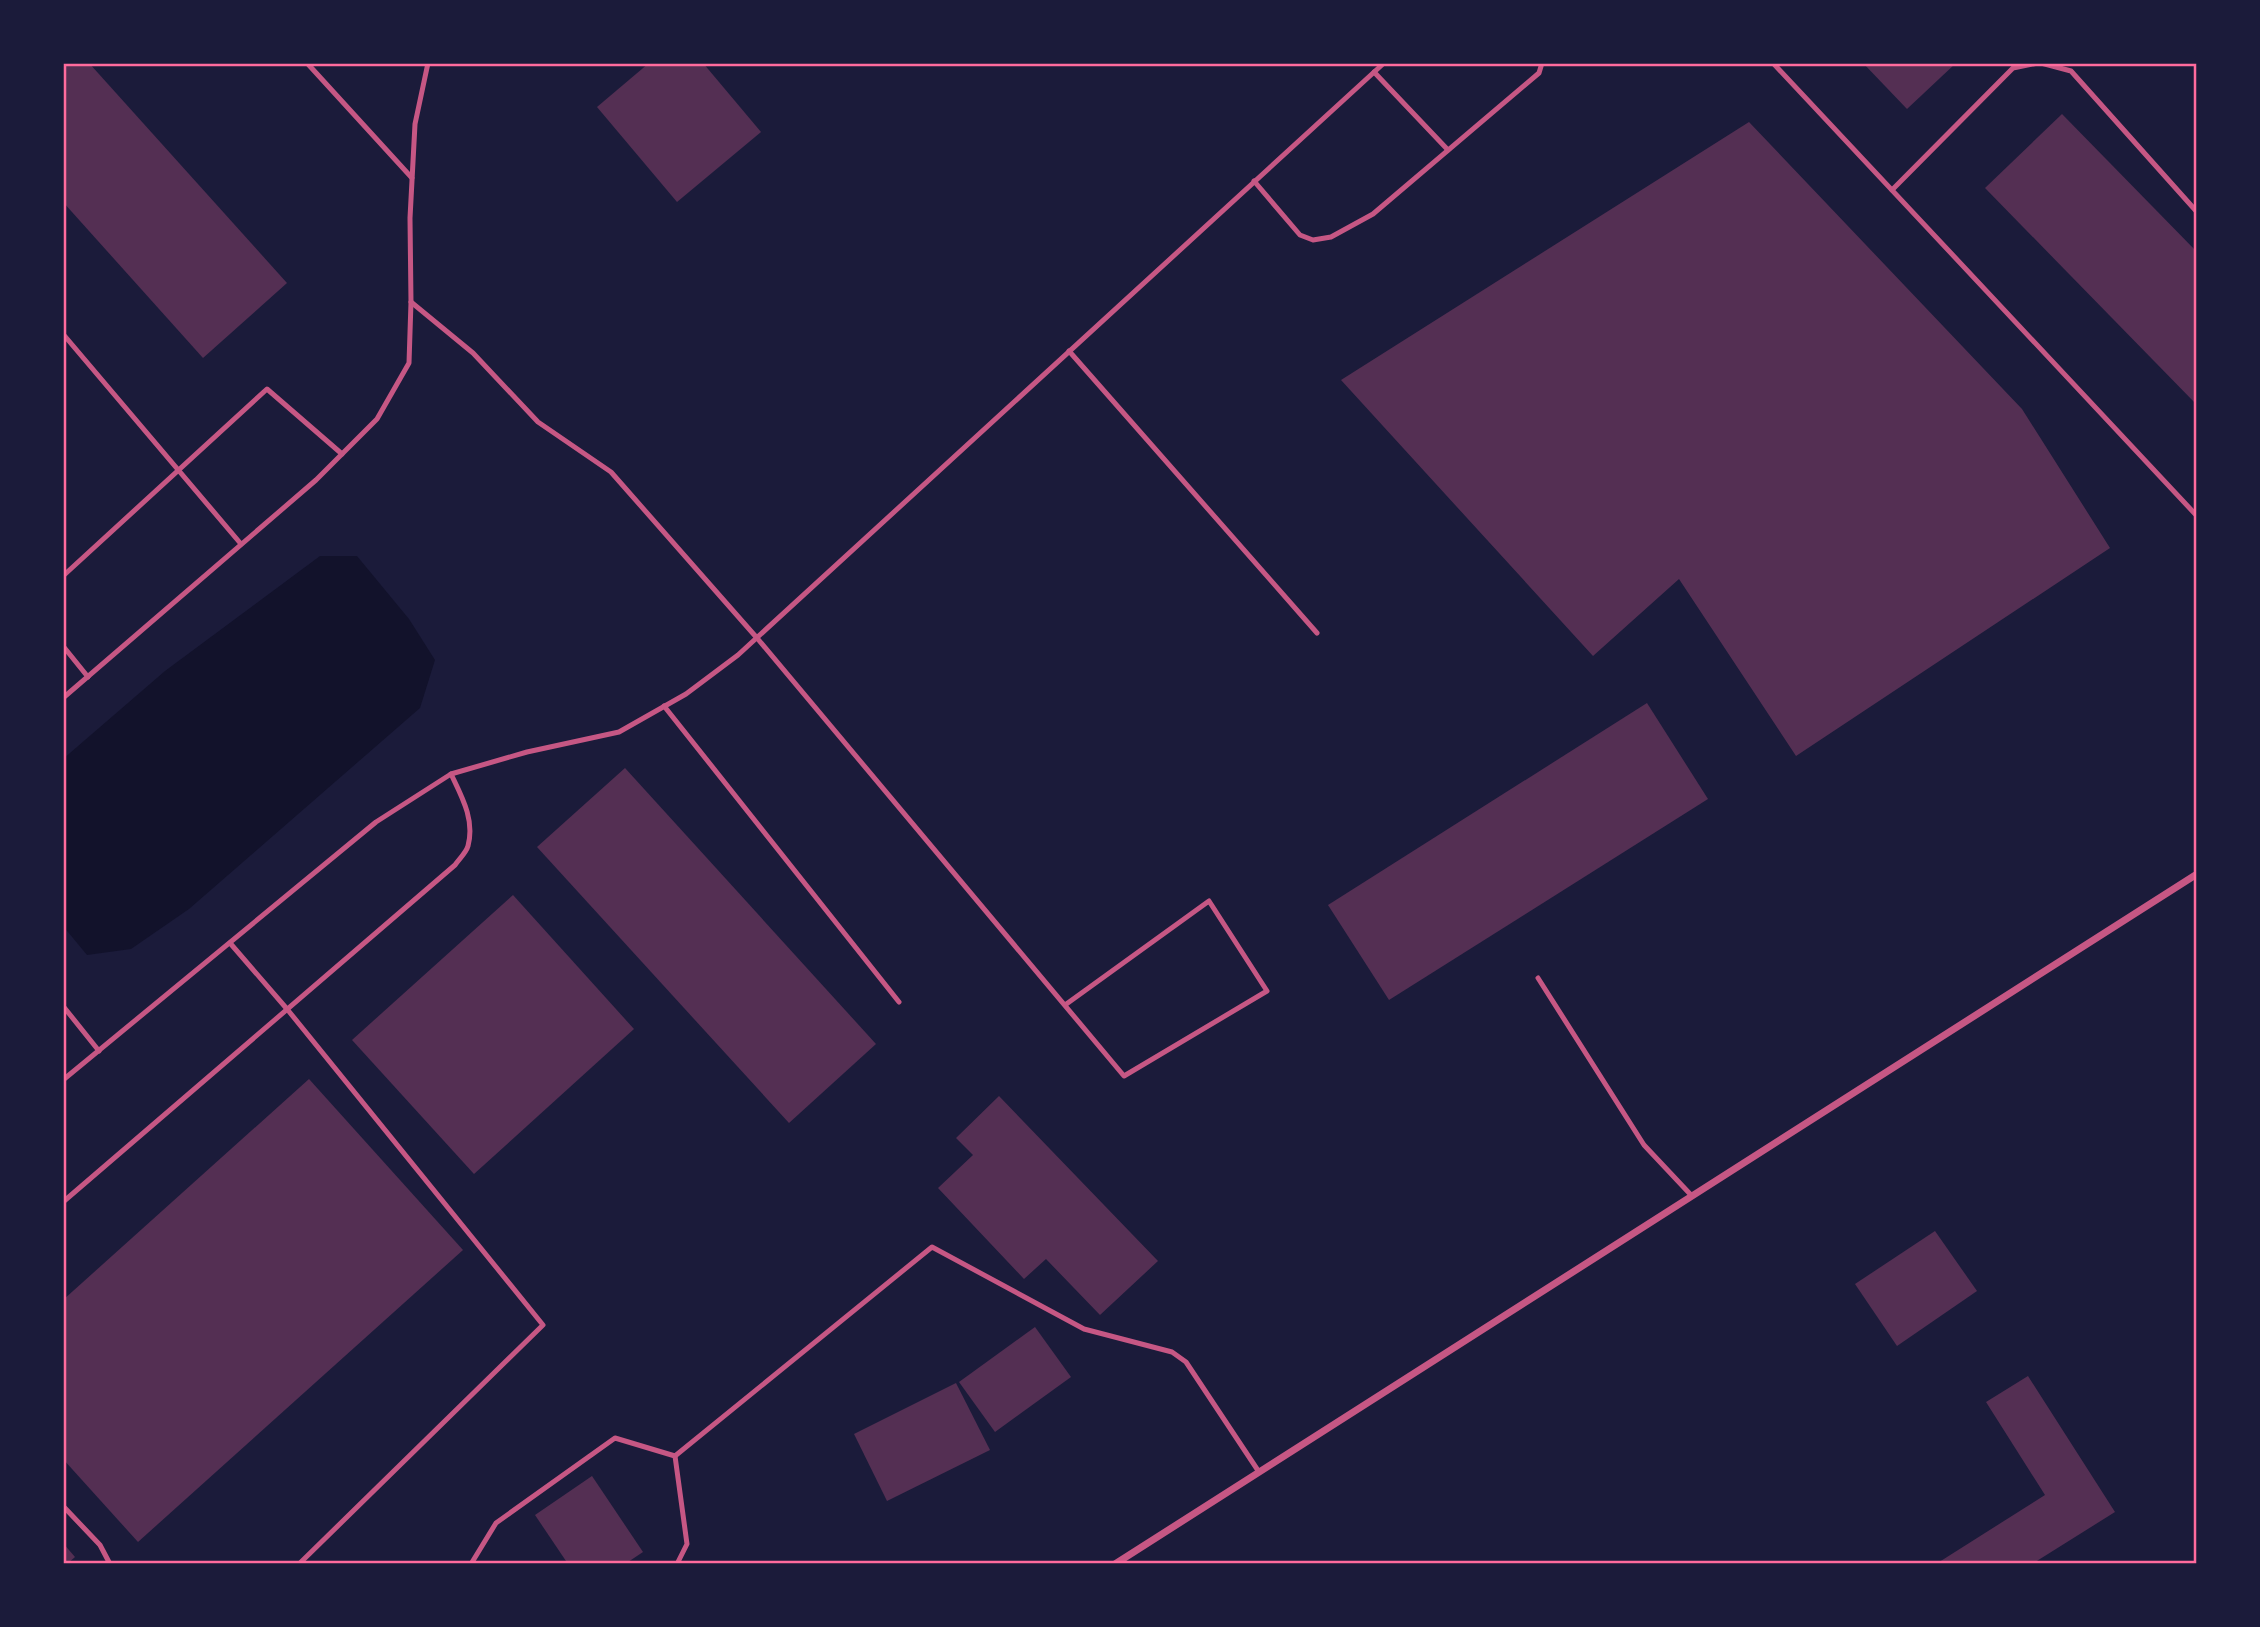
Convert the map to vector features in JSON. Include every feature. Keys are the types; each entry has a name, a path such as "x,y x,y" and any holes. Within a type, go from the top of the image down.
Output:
{"street":[{"path":"1115,1564 2197,874"}],"lane":[{"path":"307,63 412,178"},
{"path":"63,698 316,480 377,419 409,363 410,218 415,124 428,63"},
{"path":"63,1080 376,822 451,774 527,752 619,732 686,694 738,655 1384,63"},
{"path":"1254,181 1300,235 1313,240 1331,237 1373,214 1539,73 1542,63"},
{"path":"1773,63 2197,516"},
{"path":"1892,190 2013,68 2040,63 2071,71 2197,212"},
{"path":"1374,72 1448,150"},
{"path":"411,302 473,353 538,422 611,472 757,638 1124,1076 1267,991 1209,901 1065,1005"},
{"path":"63,334 241,544"},
{"path":"1069,351 1317,633"},
{"path":"63,576 267,389 342,454"},
{"path":"63,646 88,677"},
{"path":"664,706 899,1002"},
{"path":"63,1202 455,865 468,848 468,809 451,774"},
{"path":"230,943 287,1009 543,1325 299,1564"},
{"path":"1538,978 1644,1145 1691,1195"},
{"path":"63,1006 99,1051"},
{"path":"675,1456 932,1247 1084,1329 1172,1352 1186,1362 1259,1472"},
{"path":"471,1564 496,1522 615,1438 675,1456"},
{"path":"675,1456 687,1544 677,1564"},
{"path":"63,1506 100,1545 110,1564"}],"shaded area":[{"path":"320,556 357,556 409,619 435,660 420,708 189,909 131,949 87,955 63,926 63,759 165,671"}],"building":[{"path":"63,63 89,63 287,283 203,358 63,202"},
{"path":"649,63 703,63 761,132 677,202 597,107"},
{"path":"1863,63 1956,63 1907,109"},
{"path":"2062,114 2197,252 2197,405 1985,188"},
{"path":"1749,122 2022,409 2110,548 1796,756 1679,579 1593,656 1341,380"},
{"path":"1647,703 1708,799 1389,1000 1328,905"},
{"path":"625,768 876,1044 789,1123 537,847"},
{"path":"513,895 634,1029 474,1174 352,1040"},
{"path":"309,1079 463,1250 138,1542 63,1459 63,1300"},
{"path":"999,1096 1158,1261 1100,1315 1046,1259 1024,1279 938,1188 973,1155 956,1138"},
{"path":"1935,1231 1977,1291 1897,1346 1855,1284"},
{"path":"1035,1327 1071,1377 995,1432 959,1382"},
{"path":"2028,1376 2115,1512 2032,1564 1936,1564 2045,1495 1986,1402"},
{"path":"956,1383 990,1450 887,1501 854,1434"},
{"path":"592,1476 643,1552 625,1564 568,1564 535,1515"},
{"path":"63,1543 75,1557 67,1564 63,1564"}]}
